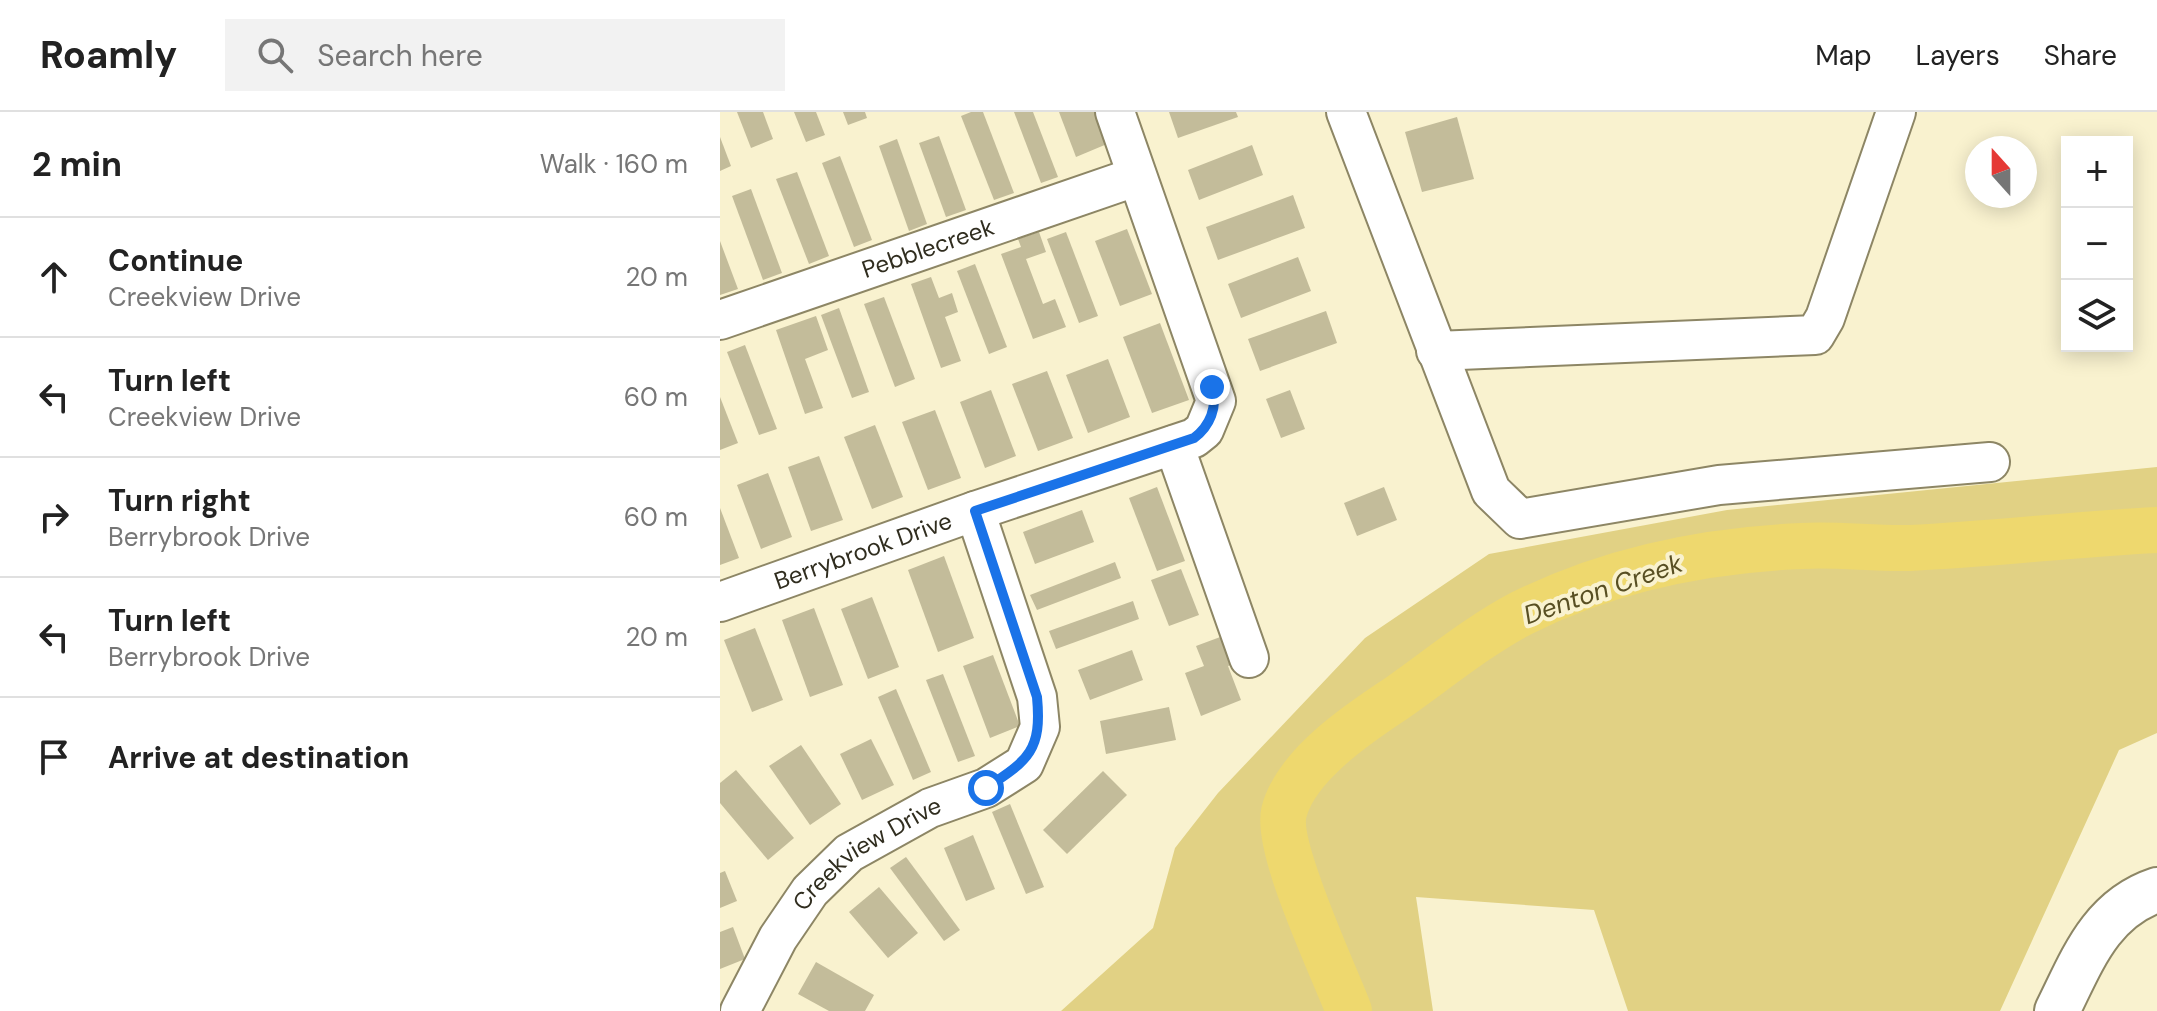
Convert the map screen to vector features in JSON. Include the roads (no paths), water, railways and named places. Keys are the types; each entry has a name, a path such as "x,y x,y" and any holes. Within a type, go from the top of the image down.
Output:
{"main road":[{"path":"2057,1011 2101,928 2133,898 2157,890"}],"street":[{"name":"Berrybrook Drive","path":"720,602 975,511 1194,438 1204,430 1216,401 1135,177 1115,112"},
{"path":"1346,112 1491,491 1520,519 1719,485 1990,462"},
{"path":"1436,351 1815,335 1825,318 1896,112"},
{"name":"Pebblecreek","path":"720,320 1135,177"},
{"path":"1174,445 1249,658"},
{"name":"Creekview Drive","path":"740,1011 778,938 810,891 849,853 930,808 986,788 1024,764 1033,749 1040,727 1037,697 975,511"}],"waterway":[{"name":"Denton Creek","path":"1349,1011 1288,853 1284,812 1301,778 1331,747 1506,622 1555,598 1623,574 1730,552 1816,546 1910,548 2157,530"}]}
